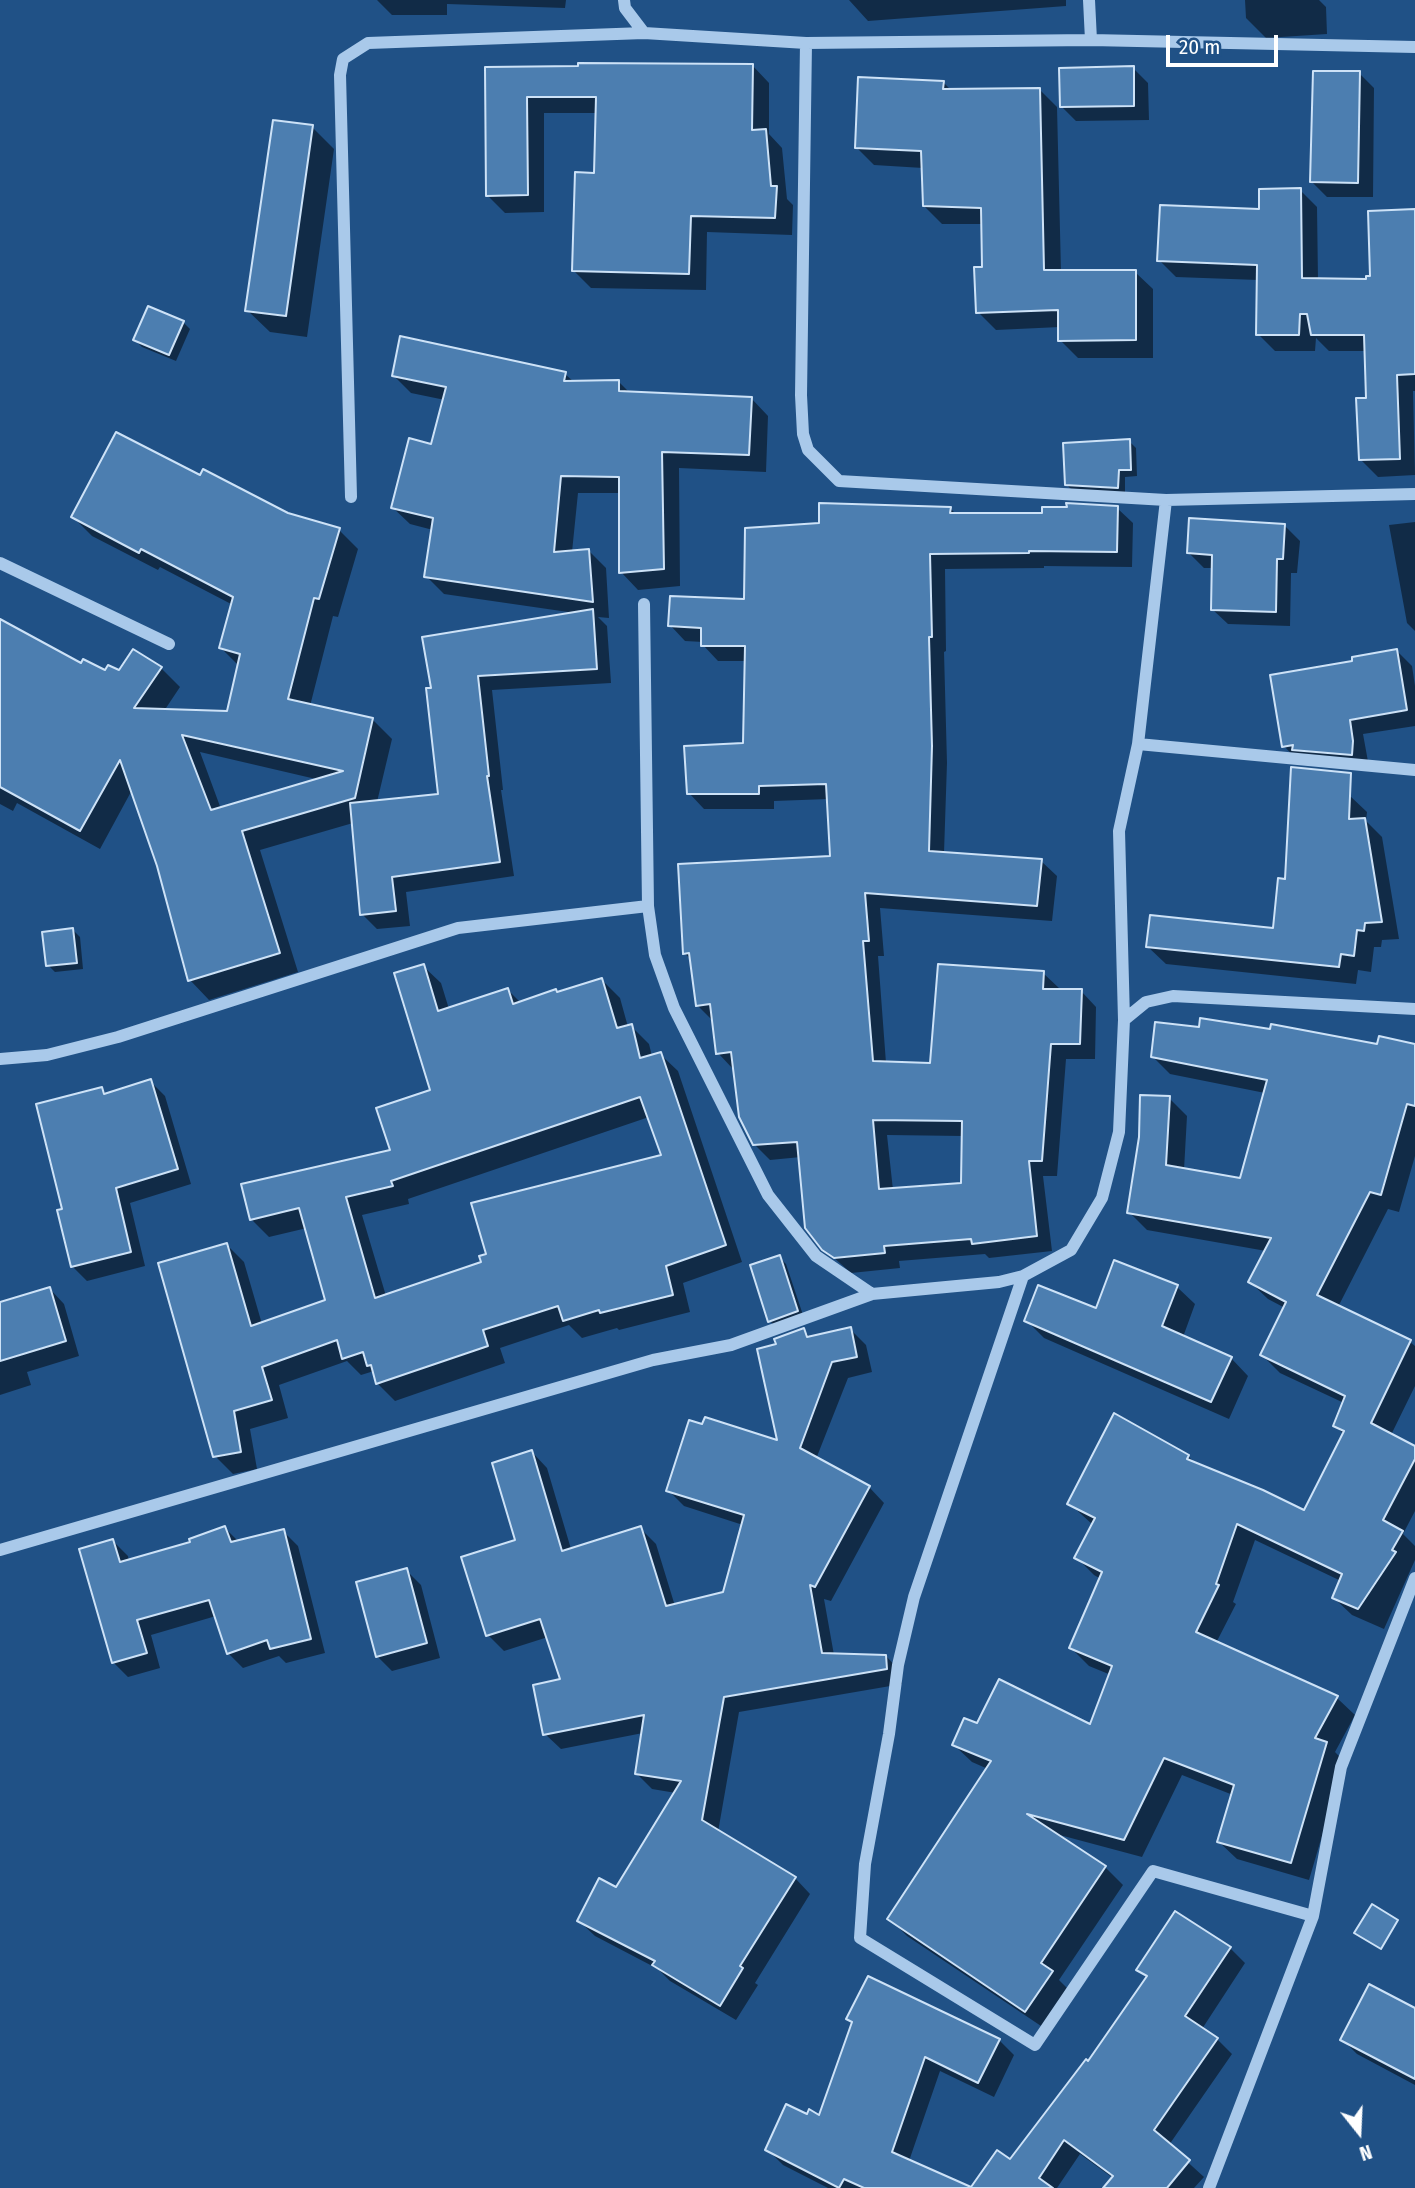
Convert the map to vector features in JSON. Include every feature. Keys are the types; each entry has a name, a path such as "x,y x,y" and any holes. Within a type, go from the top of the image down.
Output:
{"street":[{"path":"624,0 625,8 644,33"},
{"path":"1089,0 1091,40"},
{"path":"351,497 340,75 343,59 368,43 644,33 806,43 1091,40 1415,47"},
{"path":"806,43 801,395 803,434 808,450 839,481 1166,500 1415,494"},
{"path":"0,1549 653,1360 731,1345 872,1293 999,1282 1023,1276 1071,1250 1102,1198 1119,1132 1124,1020 1119,831 1138,744 1166,500"},
{"path":"0,563 169,644"},
{"path":"644,604 648,906 655,955 674,1008 768,1195 816,1256 872,1293"},
{"path":"1138,744 1415,770"},
{"path":"0,1059 47,1055 118,1037 458,928 648,906"},
{"path":"1124,1020 1146,1002 1173,996 1415,1009"},
{"path":"1023,1276 914,1597 898,1665 889,1734 865,1864 860,1938 1035,2045 1153,1871 1313,1916"},
{"path":"1209,2188 1313,1916 1341,1767 1415,1578"}],"building":[{"path":"578,63 753,64 752,130 766,129 771,186 777,186 775,218 691,216 689,274 572,271 575,172 594,173 596,97 527,97 528,195 486,196 485,67 578,66"},
{"path":"1134,66 1134,106 1060,107 1059,68"},
{"path":"1313,71 1360,71 1358,183 1310,182"},
{"path":"858,77 944,81 943,89 1040,88 1044,270 1136,270 1136,340 1058,341 1058,310 976,313 974,267 982,267 981,208 923,206 921,151 855,148"},
{"path":"273,120 313,125 286,316 245,311"},
{"path":"1301,188 1302,278 1366,279 1366,276 1370,276 1368,211 1415,209 1415,374 1397,375 1400,459 1359,460 1356,398 1366,398 1364,335 1311,335 1307,314 1300,314 1299,335 1256,335 1257,265 1157,261 1160,205 1259,209 1259,189"},
{"path":"148,306 184,321 169,355 133,340"},
{"path":"400,336 566,372 564,381 619,380 619,391 752,397 749,455 662,452 664,569 619,573 619,477 561,476 554,552 589,549 593,602 424,577 433,518 391,508 409,438 431,444 446,387 392,376"},
{"path":"116,432 200,475 203,469 288,513 340,528 319,599 314,598 288,699 373,718 355,798 242,831 280,953 188,981 157,866 120,760 80,831 0,787 0,619 81,663 83,659 105,670 108,665 119,670 133,649 162,667 134,708 227,711 240,654 219,648 233,597 141,549 139,553 71,517","holes":["182,735 343,771 211,810"]},
{"path":"1130,439 1131,470 1119,470 1118,488 1065,485 1063,443"},
{"path":"819,503 951,507 950,513 1042,513 1042,507 1067,507 1066,503 1118,506 1117,552 930,554 932,746 929,851 1042,859 1037,906 865,893 869,941 863,941 873,1061 930,1063 938,964 1044,971 1043,989 1082,989 1080,1044 1051,1044 1042,1161 1029,1161 1037,1236 972,1244 971,1239 884,1246 885,1253 834,1258 822,1250 805,1228 797,1142 753,1145 739,1117 731,1052 716,1054 710,1004 696,1006 689,953 683,954 678,864 830,856 826,784 759,786 759,794 687,794 684,746 743,743 745,646 701,646 701,628 668,626 670,596 744,599 745,528 819,523","holes":["873,1120 962,1121 961,1183 879,1189"]},
{"path":"1189,518 1285,524 1283,559 1277,559 1276,612 1211,610 1212,555 1187,553"},
{"path":"593,609 597,669 478,676 487,776 500,862 392,877 396,911 360,915 350,803 438,794 426,688 431,688 422,637"},
{"path":"1397,649 1407,710 1350,720 1352,755 1292,750 1293,745 1282,747 1270,675 1352,661 1352,657"},
{"path":"1291,767 1351,773 1349,819 1365,818 1382,922 1365,923 1364,931 1357,930 1354,956 1341,954 1339,967 1146,947 1150,915 1273,928 1278,878 1285,879"},
{"path":"73,928 77,963 46,966 42,932"},
{"path":"424,964 438,1011 508,988 513,1004 556,989 557,992 602,978 617,1028 632,1024 640,1058 661,1052 726,1245 666,1266 673,1295 600,1313 599,1310 563,1321 558,1306 483,1330 488,1346 376,1384 371,1365 367,1366 363,1352 342,1359 337,1340 262,1367 272,1400 234,1411 241,1452 213,1457 158,1263 227,1243 251,1326 325,1300 299,1208 250,1220 241,1184 390,1150 376,1108 430,1090 394,973","holes":["640,1097 661,1155 471,1203 486,1254 479,1256 481,1262 375,1298 346,1197 393,1186 391,1181"]},
{"path":"1200,1018 1270,1029 1271,1024 1377,1044 1379,1036 1415,1044 1415,1106 1407,1104 1381,1195 1370,1192 1317,1295 1411,1340 1371,1423 1415,1446 1415,1459 1383,1520 1403,1531 1392,1550 1396,1552 1358,1609 1332,1598 1342,1574 1237,1524 1216,1584 1219,1585 1196,1632 1338,1696 1315,1738 1327,1742 1291,1863 1217,1842 1234,1785 1164,1758 1124,1840 1027,1814 1106,1866 1041,1963 1053,1971 1025,2012 887,1919 991,1761 952,1745 964,1718 977,1723 999,1679 1090,1724 1112,1666 1069,1648 1102,1572 1074,1558 1095,1518 1067,1504 1114,1413 1189,1455 1187,1459 1304,1510 1344,1431 1333,1426 1345,1396 1260,1355 1286,1302 1248,1282 1271,1238 1127,1213 1139,1137 1140,1095 1170,1096 1166,1165 1240,1178 1267,1080 1151,1057 1155,1022 1199,1027"},
{"path":"151,1079 178,1169 116,1188 131,1252 71,1267 57,1210 62,1209 36,1104 102,1087 104,1094"},
{"path":"780,1255 798,1311 768,1322 750,1265"},
{"path":"1114,1260 1178,1285 1162,1326 1232,1357 1211,1402 1024,1321 1038,1285 1096,1308"},
{"path":"50,1287 66,1341 0,1361 0,1302"},
{"path":"851,1327 857,1357 832,1362 800,1448 870,1486 815,1587 810,1585 822,1653 886,1655 887,1669 724,1697 702,1820 796,1877 740,1966 743,1968 720,2006 652,1965 655,1961 577,1921 599,1878 616,1887 681,1781 635,1774 644,1715 543,1735 533,1685 560,1679 540,1619 486,1636 461,1557 515,1540 492,1463 532,1450 562,1551 641,1526 666,1606 723,1592 744,1515 666,1491 689,1420 702,1424 705,1417 777,1440 757,1349 776,1344 774,1339 804,1328 807,1337"},
{"path":"225,1526 231,1542 284,1529 311,1639 270,1649 267,1640 227,1654 209,1600 137,1620 147,1653 112,1663 79,1549 113,1539 120,1562 190,1542 189,1539"},
{"path":"407,1568 427,1643 376,1657 356,1582"},
{"path":"1372,1904 1398,1920 1381,1949 1354,1933"},
{"path":"1175,1911 1231,1947 1185,2016 1218,2038 1154,2130 1190,2160 1167,2188 1103,2188 1113,2176 1064,2140 1039,2178 1053,2188 864,2188 844,2179 839,2188 765,2150 786,2104 807,2114 809,2109 819,2115 852,2022 846,2019 868,1976 1000,2039 978,2083 925,2057 892,2152 971,2187 997,2150 1010,2159 1086,2059 1088,2061 1147,1976 1136,1970"},
{"path":"1369,1984 1415,2008 1415,2079 1340,2040"}]}
